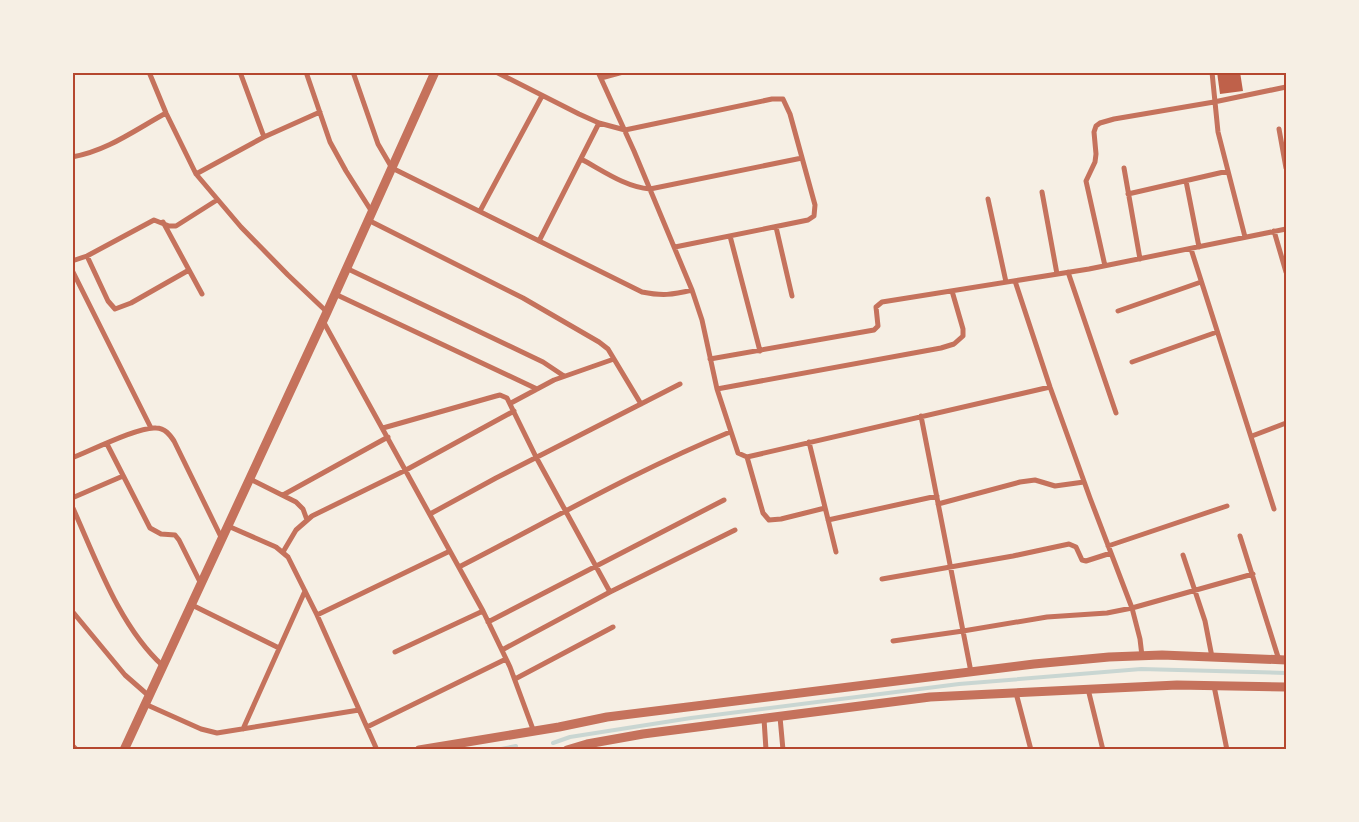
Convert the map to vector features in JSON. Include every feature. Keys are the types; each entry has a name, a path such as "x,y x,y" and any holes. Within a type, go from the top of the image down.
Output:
{"street":[{"path":"149,72 166,113 196,174 217,200 325,316 383,428 483,611 515,679 534,732"},
{"path":"240,72 264,137"},
{"path":"306,72 330,142 370,216 523,298 580,330 608,349 641,404"},
{"path":"353,72 378,144 392,168 642,292 670,295 692,290"},
{"path":"124,750 325,316 435,72"},
{"path":"496,72 599,123 625,130 779,98 785,102 790,114 816,212 812,218 675,247"},
{"path":"509,79 513,72"},
{"path":"623,72 600,75 692,290 702,320 717,388 738,453 748,457 1050,387"},
{"path":"1212,72 1218,132 1245,237"},
{"path":"1105,266 1086,181 1095,162 1094,132 1096,126 1114,119 1214,102 1286,87"},
{"path":"480,211 542,96"},
{"path":"196,174 264,137 320,112"},
{"path":"72,157 104,149 166,113"},
{"path":"539,241 599,123"},
{"path":"1279,129 1286,168"},
{"path":"581,159 628,184 650,189 802,158"},
{"path":"1124,168 1140,259"},
{"path":"1128,194 1228,172"},
{"path":"1186,181 1199,247"},
{"path":"1042,192 1057,274"},
{"path":"988,199 1006,282"},
{"path":"72,261 87,256 154,220 172,227 180,225 217,200"},
{"path":"162,222 202,294"},
{"path":"776,227 792,296"},
{"path":"710,359 874,330 878,326 876,307 882,302 1105,266 1286,229"},
{"path":"1274,231 1286,272"},
{"path":"730,236 760,351"},
{"path":"1191,249 1274,509"},
{"path":"87,256 108,301 115,308 131,303 189,270"},
{"path":"346,268 543,362 564,376"},
{"path":"72,270 151,428"},
{"path":"1068,272 1116,413"},
{"path":"1015,281 1050,387 1132,608 1140,639 1142,656"},
{"path":"1118,311 1201,282"},
{"path":"717,388 941,348 954,344 963,336 963,329 952,291"},
{"path":"335,294 537,389"},
{"path":"1132,362 1217,332"},
{"path":"510,403 564,376 614,359"},
{"path":"430,514 536,457 680,384"},
{"path":"383,428 496,396 504,396 510,403 536,457 610,592"},
{"path":"283,552 296,530 307,520 328,507 406,470 514,412"},
{"path":"921,416 971,672"},
{"path":"1252,436 1286,423"},
{"path":"72,458 143,429 158,428 169,434 222,539"},
{"path":"459,567 646,470 730,432"},
{"path":"284,495 388,437"},
{"path":"809,442 836,552"},
{"path":"107,444 150,528 161,534 175,535 201,584"},
{"path":"748,457 763,513 769,520 781,519 825,508"},
{"path":"72,498 123,476"},
{"path":"250,479 296,502 303,509 307,520"},
{"path":"938,504 1020,482 1035,480 1055,486 1084,482"},
{"path":"828,520 936,496"},
{"path":"488,622 724,500"},
{"path":"72,506 112,594 140,641 149,653 163,666"},
{"path":"1108,546 1227,506"},
{"path":"228,526 283,552 288,557 317,615 377,750"},
{"path":"502,650 610,592 736,530"},
{"path":"419,750 534,732 607,718 1091,658 1142,656 1283,660 1240,536"},
{"path":"882,579 1069,544 1076,547 1082,560 1086,561 1110,553"},
{"path":"317,615 450,550"},
{"path":"1183,555 1205,621 1212,657"},
{"path":"893,641 1047,617 1132,608 1253,574"},
{"path":"243,729 305,591"},
{"path":"192,605 279,648"},
{"path":"72,611 147,700 209,732 216,733 359,710"},
{"path":"396,652 483,611"},
{"path":"515,679 613,627"},
{"path":"367,727 506,659"},
{"path":"567,750 643,734 930,697 1177,685 1286,687"},
{"path":"1214,686 1226,749"},
{"path":"1088,689 1103,750"},
{"path":"1016,692 1031,750"},
{"path":"766,750 772,718"},
{"path":"772,718 783,750"}],"building":[{"path":"1217,72 1240,72 1243,91 1220,94"}],"waterway":[{"path":"553,743 570,737 691,718 959,684 1141,669 1286,673"},
{"path":"496,750 516,746"}]}
